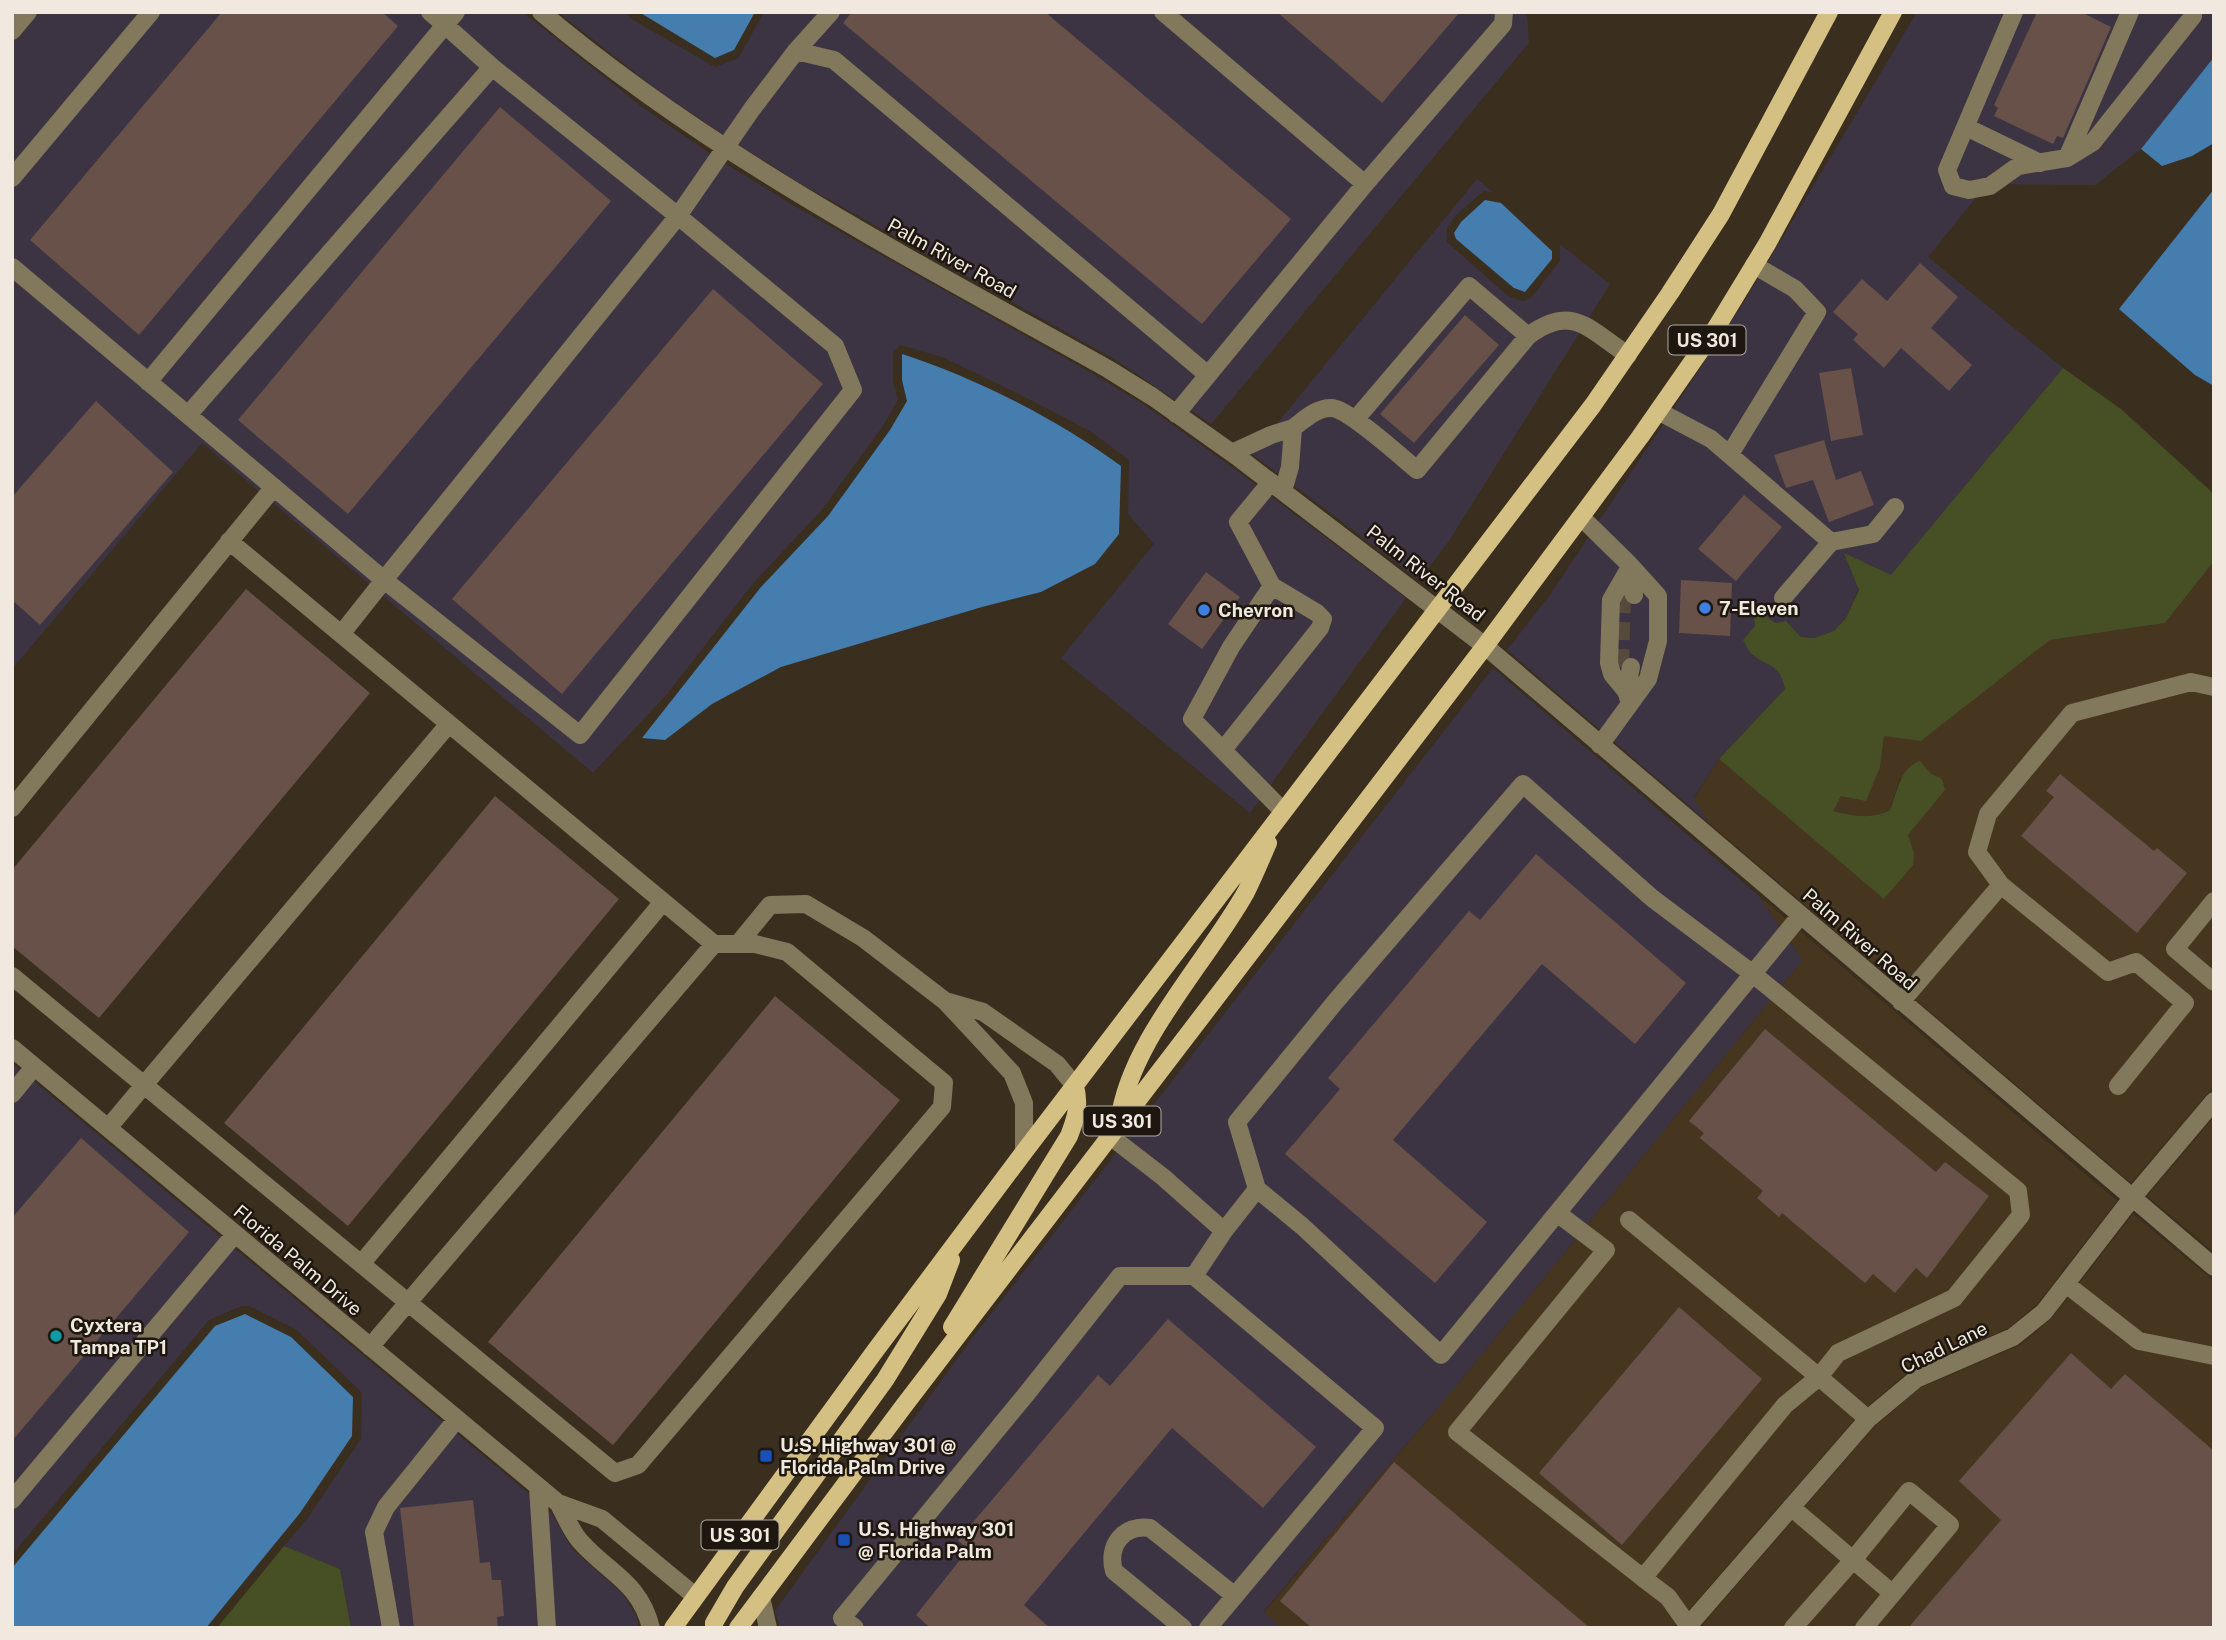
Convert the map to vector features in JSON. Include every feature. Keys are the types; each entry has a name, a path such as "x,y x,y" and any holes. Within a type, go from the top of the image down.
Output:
{"main road":[{"name":"US 301","path":"673,1628 1024,1152 1593,405 1721,214 1829,12"},
{"name":"US 301","path":"737,1628 1485,646 1658,411 1716,328 1754,265 1893,12"},
{"path":"1114,1130 1129,1081 1148,1042 1246,892 1283,811"},
{"path":"903,1408 1069,1136 1079,1101 1075,1086"},
{"path":"714,1628 735,1587 886,1380 938,1294 958,1241"},
{"path":"690,1628 695,1596"}],"street":[{"path":"12,31 28,12"},
{"path":"12,178 151,12"},
{"path":"12,267 384,580 580,735 853,390 835,346 492,67 451,18 430,12"},
{"name":"Palm River Road","path":"541,12 649,98 725,150 818,206 1108,369 1232,453 1485,646 2214,1267"},
{"path":"342,634 678,216 796,51 831,12"},
{"path":"1163,12 1365,184"},
{"path":"1176,414 1365,184 1503,24 1504,12"},
{"path":"2067,158 2130,12"},
{"path":"2012,13 1947,170 1953,186 1969,190 1990,186 2018,166 2067,158 2093,142 2193,16 2192,12"},
{"path":"148,382 451,18"},
{"path":"796,51 834,60 1208,375"},
{"path":"188,415 492,67"},
{"path":"1966,127 2040,163"},
{"path":"1730,454 1817,312 1795,289 1754,265"},
{"path":"1355,420 1469,286 1528,336"},
{"path":"1232,453 1293,429 1315,412 1330,408 1345,412 1417,470 1528,336 1550,323 1572,319 1628,355"},
{"path":"1658,411 1711,439 1831,542"},
{"path":"1223,750 1320,628 1322,619 1272,586 1238,522 1277,487 1290,467 1293,429"},
{"path":"12,808 274,487"},
{"path":"1783,598 1831,542 1873,534 1895,507"},
{"path":"1581,517 1628,569 1658,596 1658,641 1648,679 1628,697 1601,745"},
{"path":"12,976 615,1473 638,1465 942,1107 944,1083 787,952 755,944 714,944 229,541"},
{"path":"1628,569 1628,594"},
{"path":"1628,569 1611,600 1609,663 1612,674 1628,697"},
{"path":"1272,586 1231,647 1192,719 1283,811"},
{"path":"1626,667 1628,697"},
{"path":"2118,1086 2185,1003 2136,962 2108,972 2001,885 1978,852 1988,814 2072,713 2191,682 2214,687"},
{"path":"108,1128 448,725"},
{"path":"1643,1578 1785,1405 1819,1377 1838,1353 1954,1298 2021,1215 2018,1191 1752,974 1651,898 1523,784 1336,1001 1237,1122 1257,1188 1302,1226 1441,1355 1752,974 1800,916"},
{"path":"1901,1002 2001,885"},
{"path":"2214,901 2175,949 2214,982"},
{"path":"361,1264 663,902"},
{"path":"737,944 771,905 806,904 863,938 946,1001 1012,1073 1024,1102 1024,1152"},
{"path":"370,1347 714,944"},
{"path":"946,1001 983,1012 1057,1064 1075,1086"},
{"name":"Florida Palm Drive","path":"12,1048 538,1487 558,1503 602,1519 695,1596"},
{"path":"12,1094 34,1067"},
{"name":"Chad Lane","path":"1689,1627 1868,1419 1916,1379 2013,1337 2044,1312 2132,1198 2214,1101"},
{"path":"1114,1130 1224,1231"},
{"path":"1194,1276 1257,1188"},
{"path":"1557,1213 1606,1250 1457,1432 1668,1597 1689,1627"},
{"path":"1629,1220 1868,1419"},
{"path":"12,1500 235,1234"},
{"path":"855,1628 842,1618 1120,1276 1194,1276 1375,1428 1208,1628"},
{"path":"2066,1284 2139,1341 2214,1356"},
{"path":"391,1628 374,1532 386,1507 456,1420"},
{"path":"538,1487 547,1628"},
{"path":"1793,1628 1909,1491 1950,1525 1864,1628"},
{"name":"Florida Palm Drive","path":"558,1503 579,1540 632,1586 646,1609 651,1628"},
{"path":"1791,1507 1892,1593"},
{"path":"1183,1628 1114,1571 1110,1558 1116,1544 1128,1531 1138,1526 1150,1528 1235,1596"},
{"path":"761,1597 768,1628"}],"shaded area":[{"path":"12,12 523,12 642,107 718,159 791,204 1146,406 1406,598 1250,813 1061,658 1154,544 1128,514 1129,460 1090,431 1021,395 942,357 900,345 893,352 893,381 898,400 883,426 821,511 754,582 668,693 593,773 202,443 12,669"},
{"path":"558,12 625,12 633,20 715,67 736,59 741,54 764,12 1527,12 1529,43 1211,424 1114,359 803,185 731,140 656,89"},
{"path":"1917,12 2214,12 2214,57 2141,149 2095,185 1987,184 1928,257 2063,368 1891,576 1869,564 1846,618 1834,631 1814,638 1801,637 1786,621 1775,623 1752,605 1755,626 1753,655 1771,664 1782,675 1785,689 1719,759 1694,798 1710,824 1507,650 1550,595 1744,302"},
{"path":"1477,179 1493,192 1484,191 1455,216 1447,229 1447,242 1508,296 1523,301 1531,298 1560,261 1560,244 1610,284 1449,541 1419,580 1252,454"},
{"path":"2214,561 2214,1086 2131,1183 1710,824 1694,799 1719,759 1885,898 1914,853 1908,835 1945,790 1942,779 1930,773 1900,778 1890,809 1877,816 1860,817 1832,811 1841,796 1880,767 1884,735 1921,741 2050,640 2165,623"},
{"path":"1493,668 1758,895 1803,960 1449,1395 1264,1611 1282,1628 780,1628 775,1611 970,1341"},
{"path":"1758,895 2117,1201 2037,1304 2009,1328 1912,1369 1862,1411 1673,1628 1282,1628 1264,1612 1449,1395 1803,960"},
{"path":"12,1063 545,1507 544,1510 551,1512 572,1549 623,1594 636,1615 639,1628 351,1628 340,1569 284,1546 307,1519 361,1439 362,1393 297,1330 249,1306 242,1306 209,1320 12,1555"},
{"path":"2214,1117 2214,1252 2147,1196"},
{"path":"2133,1214 2214,1281 2214,1628 1707,1628 1703,1624 1875,1426 1920,1388 2020,1345 2052,1318"}],"green space":[{"path":"2063,368 2121,409 2214,494 2214,561 2165,623 2050,640 1921,741 1884,736 1880,767 1866,801 1841,796 1833,811 1869,816 1890,810 1903,775 1913,764 1920,761 1930,773 1942,779 1945,790 1908,835 1914,853 1913,865 1884,899 1719,759 1785,689 1777,670 1753,655 1743,640 1755,626 1752,604 1775,623 1786,621 1801,637 1814,638 1834,631 1846,618 1859,590 1844,553 1891,575"},
{"path":"284,1546 340,1569 351,1628 217,1628"}],"water":[{"path":"639,12 755,12 734,50 715,58"},
{"path":"2214,57 2214,143 2192,156 2162,166 2141,149"},
{"path":"2214,189 2214,386 2195,375 2119,309"},
{"path":"1485,200 1501,203 1552,251 1552,259 1525,292 1514,288 1456,239 1454,233 1461,222"},
{"path":"902,354 959,375 1016,402 1071,432 1121,466 1119,534 1095,564 1041,592 781,667 712,704 665,740 642,738 761,587 828,516 890,430 907,401 902,380"},
{"path":"245,1314 291,1337 353,1397 352,1436 300,1513 206,1628 12,1628 12,1568 215,1326"}],"building":[{"path":"222,12 382,12 398,26 139,335 30,240"},
{"path":"852,12 1045,12 1291,219 1202,324 843,23"},
{"path":"1277,12 1460,12 1382,103"},
{"path":"2037,12 2081,12 2111,27 2063,138 2057,136 2053,144 1994,116 1998,108 1994,105"},
{"path":"500,107 611,201 348,514 238,420"},
{"path":"1920,263 1958,297 1931,328 1972,365 1949,391 1901,348 1884,368 1853,340 1858,334 1833,312 1862,279 1887,301"},
{"path":"713,289 823,384 562,694 452,599"},
{"path":"1465,315 1499,345 1414,443 1380,414"},
{"path":"1851,368 1863,435 1831,441 1819,373"},
{"path":"96,401 173,472 40,625 12,600 12,497"},
{"path":"1824,440 1836,480 1861,471 1874,505 1829,522 1813,480 1786,488 1774,455"},
{"path":"1744,495 1782,527 1736,581 1698,549"},
{"name":"Chevron","path":"1206,572 1240,597 1202,649 1168,624"},
{"name":"7-Eleven","path":"1681,580 1732,583 1730,636 1679,633"},
{"path":"246,589 370,693 99,1018 12,946 12,870"},
{"path":"2060,774 2154,851 2157,848 2187,873 2137,933 2021,836 2054,797 2046,791"},
{"path":"495,796 619,899 348,1226 224,1123"},
{"path":"1536,854 1686,983 1635,1044 1542,964 1393,1140 1487,1222 1435,1283 1285,1154 1340,1089 1328,1078 1469,911 1480,920"},
{"path":"775,996 900,1100 613,1445 488,1342"},
{"path":"1765,1029 1936,1172 1945,1162 1989,1196 1927,1278 1916,1268 1895,1293 1873,1274 1865,1283 1782,1213 1779,1217 1757,1198 1763,1191 1700,1138 1704,1133 1689,1121"},
{"name":"Cyxtera Tampa TP1","path":"81,1138 189,1232 12,1441 12,1218"},
{"path":"1679,1307 1762,1379 1622,1545 1539,1473"},
{"path":"1168,1319 1316,1447 1263,1508 1172,1428 1024,1605 1050,1628 930,1628 916,1615 968,1550 958,1540 1098,1375 1110,1386"},
{"path":"2071,1353 2111,1389 2125,1374 2214,1451 2214,1628 1908,1628 2001,1520 1959,1481"},
{"path":"1394,1462 1590,1628 1312,1628 1280,1601"},
{"path":"473,1500 480,1563 490,1562 492,1580 501,1580 504,1616 497,1617 498,1628 414,1628 400,1508"}],"tunnel":[{"path":"1620,667 1622,594"}],"place":[{"name":"7-Eleven","path":"1705,608"},
{"name":"Chevron","path":"1204,610"},
{"name":"Cyxtera Tampa TP1","path":"56,1336"},
{"name":"U.S. Highway 301 @ Florida Palm Drive","path":"766,1456"},
{"name":"U.S. Highway 301 @ Florida Palm","path":"844,1540"}]}
